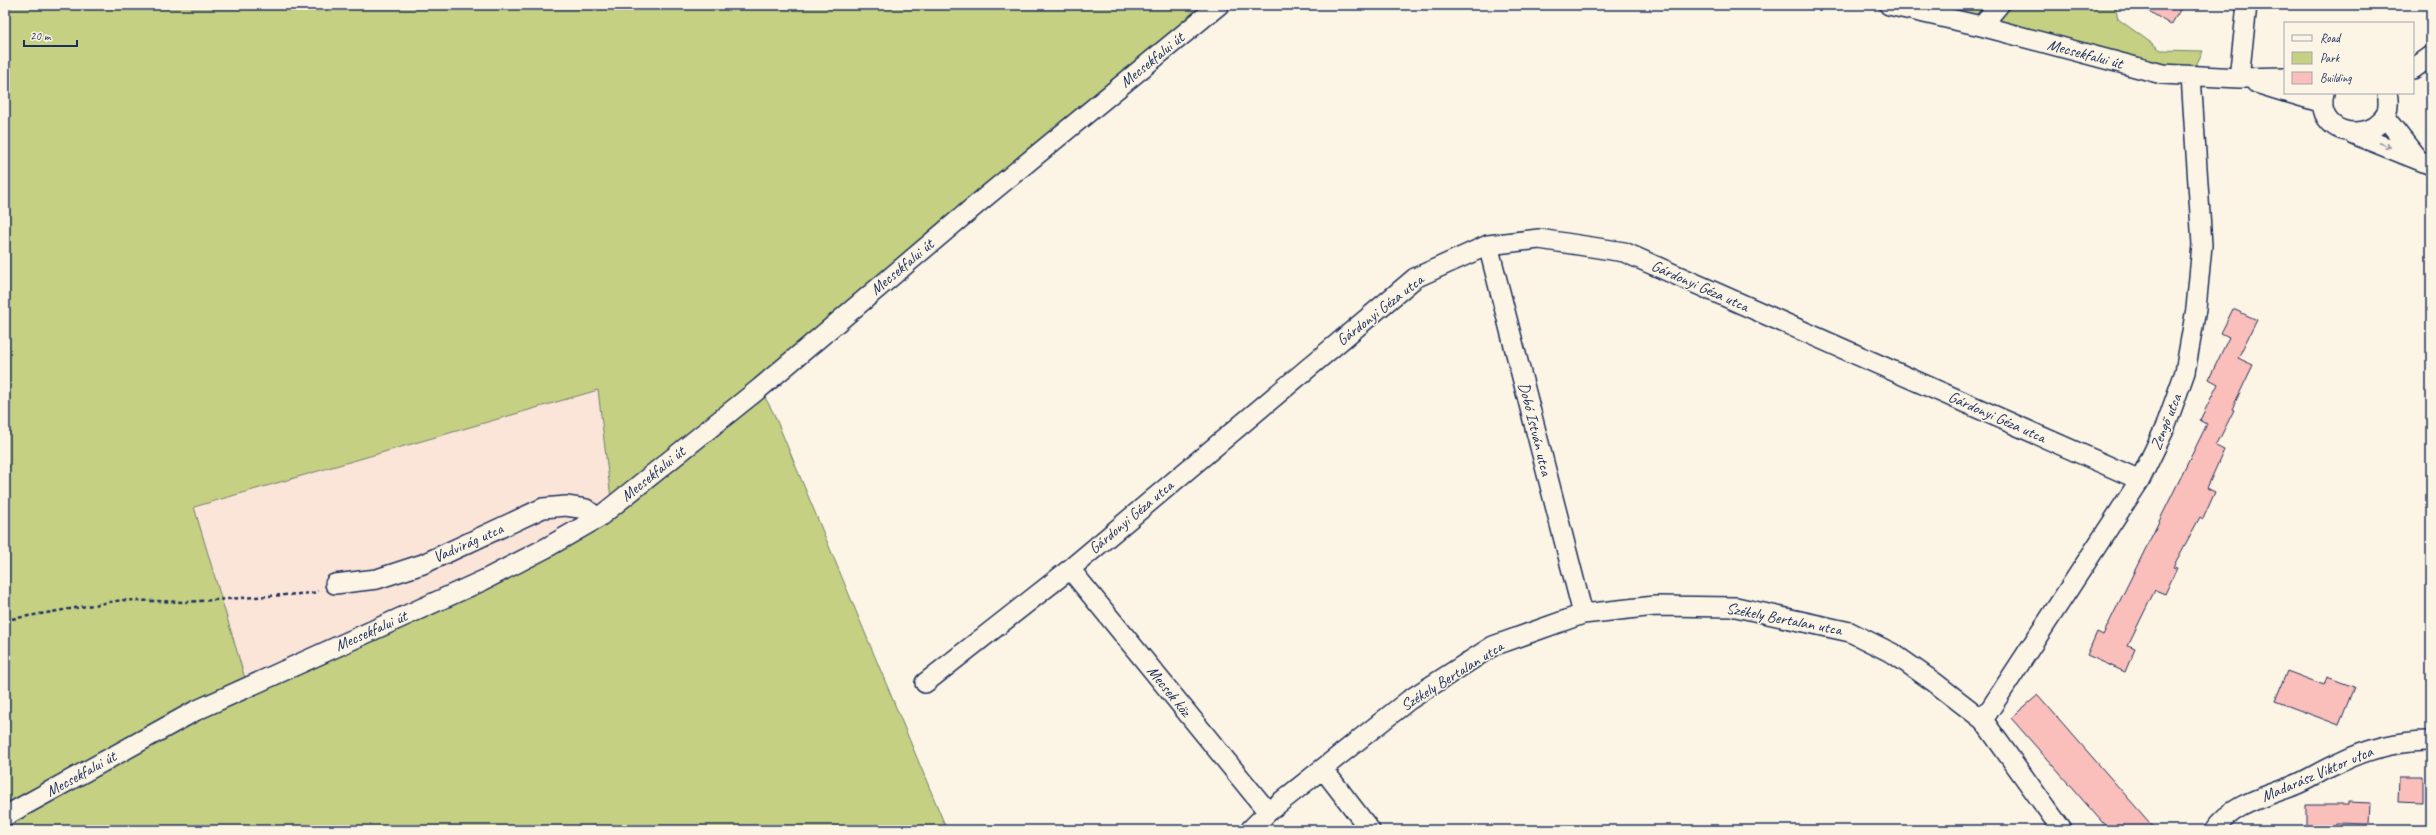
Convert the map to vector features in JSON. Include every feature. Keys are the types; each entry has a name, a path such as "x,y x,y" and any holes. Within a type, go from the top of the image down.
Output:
{"street":[{"name":"Mecsekfalui út","path":"5,816 194,711 484,580 546,548 598,518 748,398 983,199 1219,5"},
{"name":"Mecsekfalui út","path":"1889,5 1982,26 2162,74 2240,78 2284,77"},
{"path":"1982,26 1999,5"},
{"path":"2247,5 2240,78 2284,92"},
{"path":"2414,54 2431,49"},
{"path":"2414,68 2431,56"},
{"name":"Zengő utca","path":"1983,720 2140,480 2165,428 2185,372 2196,309 2202,245 2191,76"},
{"path":"2296,94 2323,98 2329,120 2335,126 2425,162"},
{"path":"2350,133 2370,130 2384,116 2388,94"},
{"path":"2384,116 2425,162"},
{"name":"Gárdonyi Géza utca","path":"925,683 1070,569 1415,278 1488,245 1539,239 1624,252 2140,480"},
{"name":"Dobó István utca","path":"1488,245 1583,614"},
{"name":"Vadvirág utca","path":"335,584 377,579 422,564 543,508 566,506 586,509 598,518"},
{"name":"Mecsek köz","path":"1070,569 1268,812"},
{"name":"Székely Bertalan utca","path":"1250,830 1268,812 1409,700 1493,646 1583,614 1655,606 1736,607 1850,632 1894,654 1934,682 1983,720 2062,830"},
{"name":"Madarász Viktor utca","path":"2214,830 2229,813 2297,784 2340,762 2369,751 2429,736"},
{"path":"1323,769 1370,830"}],"path":[{"path":"5,620 122,600 186,602 313,593 335,584"}],"shaded area":[{"path":"598,390 612,507 247,686 193,507"}],"green space":[{"path":"5,5 1219,5 760,388 774,414 947,830 5,830","holes":["598,390 612,507 247,685 194,507"]},
{"path":"1889,5 2115,5 2118,19 2161,50 2203,51 2191,76"}],"building":[{"path":"2139,5 2183,5 2171,25"},
{"path":"2233,309 2257,320 2238,358 2253,365 2232,409 2234,410 2216,446 2224,450 2207,488 2215,492 2203,519 2200,517 2173,567 2177,568 2165,594 2155,590 2128,645 2135,648 2125,672 2087,655 2097,632 2103,635 2207,424 2200,420 2218,384 2209,379 2229,337 2221,333"},
{"path":"2287,671 2324,685 2327,677 2354,687 2339,725 2275,701"},
{"path":"2038,695 2156,830 2109,830 2011,718"},
{"path":"2399,777 2423,777 2423,803 2398,802"},
{"path":"2348,802 2371,803 2370,824 2335,823 2335,830 2306,830 2306,805 2348,805"}]}
